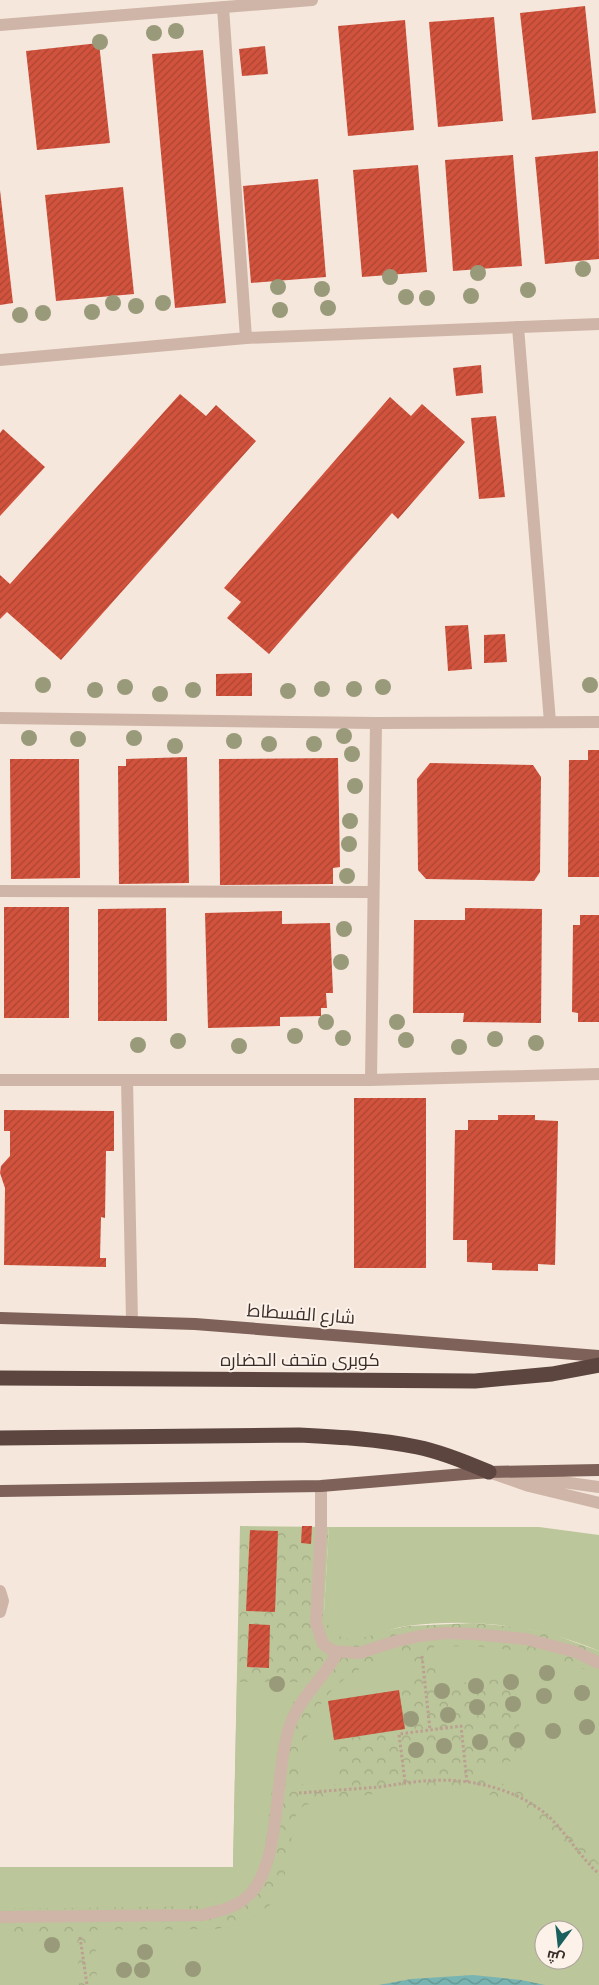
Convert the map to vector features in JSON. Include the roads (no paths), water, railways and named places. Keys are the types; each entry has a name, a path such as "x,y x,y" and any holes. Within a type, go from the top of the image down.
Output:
{"highway":[{"name":"كوبرى متحف الحضاره","path":"0,1378 475,1381 552,1374 599,1364"},
{"path":"0,1438 299,1435 340,1437 377,1440 418,1447 458,1459 489,1472"}],"main road":[{"name":"شارع الفسطاط","path":"0,1318 232,1326 599,1356"},
{"path":"0,1491 321,1486 489,1472 599,1470"}],"street":[{"path":"0,25 155,6 223,7 312,0"},
{"path":"223,7 246,338"},
{"path":"0,360 246,338 599,324"},
{"path":"518,327 550,722"},
{"path":"0,718 376,723 599,722"},
{"path":"371,1080 376,723"},
{"path":"0,891 374,892"},
{"path":"0,1080 371,1080 599,1074"},
{"path":"127,1080 132,1322"},
{"path":"489,1472 599,1487"},
{"path":"489,1472 553,1493 599,1503"},
{"path":"321,1486 322,1526 316,1623 324,1644 333,1651 359,1653 420,1636 445,1633 474,1634 526,1639 576,1652 599,1663"},
{"path":"0,1592 3,1600 0,1612"},
{"path":"0,1917 202,1915 231,1908 250,1894 263,1876 270,1854 282,1750 290,1723 302,1701 330,1666 338,1652"}],"water":[{"path":"473,1975 521,1980 545,1985 379,1985 411,1979"}]}
